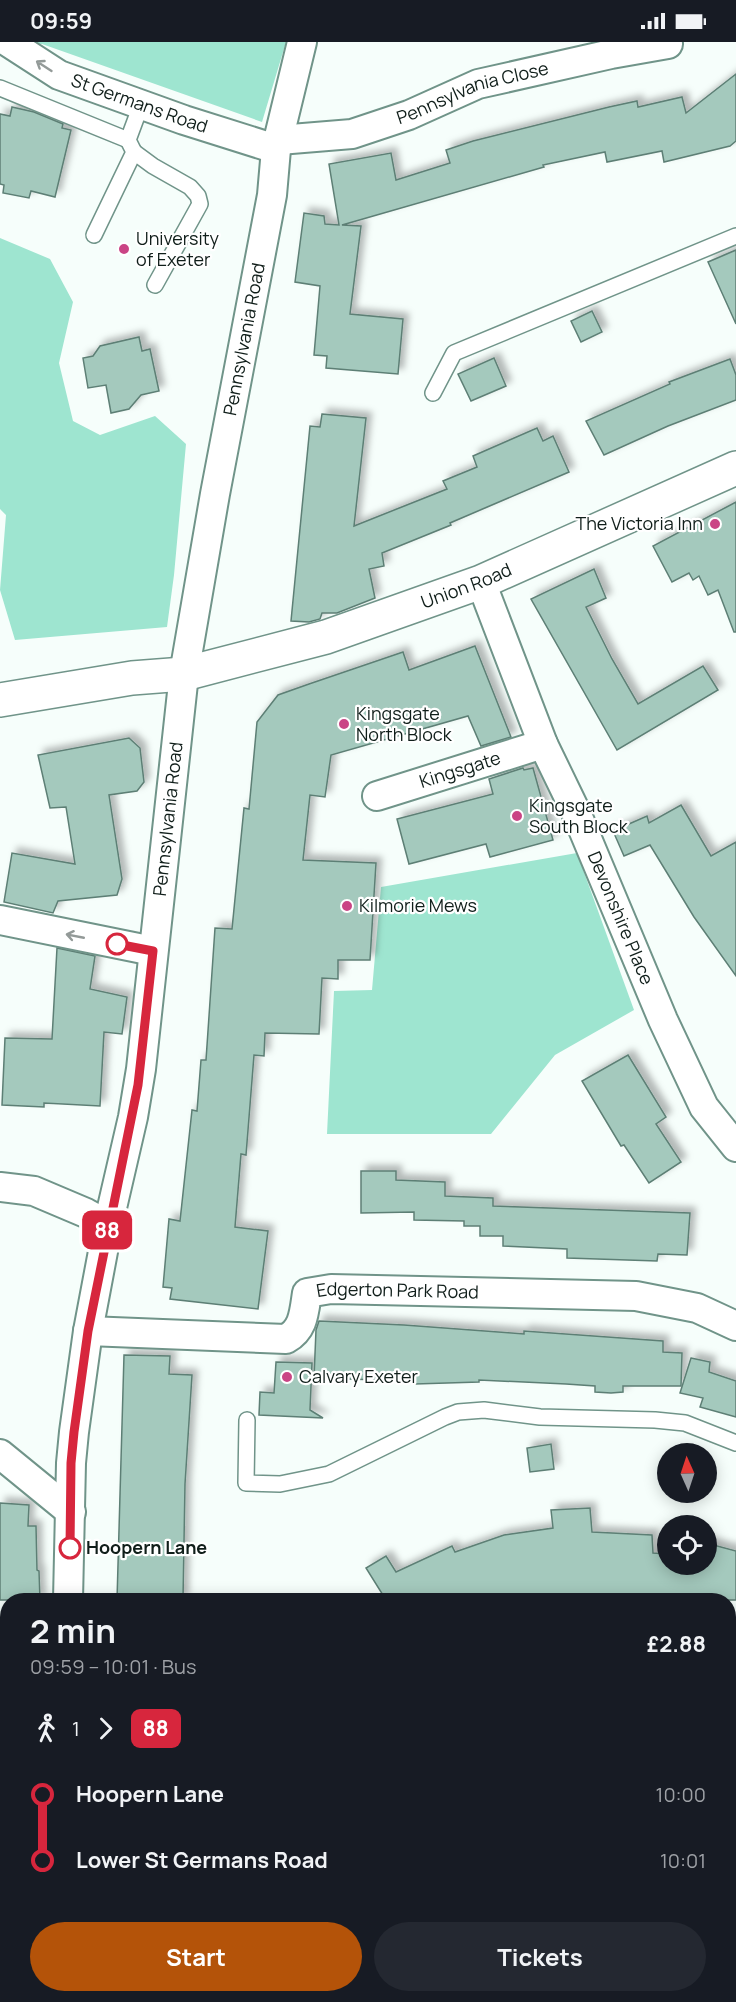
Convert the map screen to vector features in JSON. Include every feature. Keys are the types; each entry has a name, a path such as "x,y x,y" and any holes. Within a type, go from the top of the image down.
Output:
{"street":[{"name":"St Germans Road","path":"8,42 59,75 141,105 277,145"},
{"name":"Pennsylvania Road","path":"68,1593 71,1463 74,1432 88,1331 140,1078 184,674 217,483 272,195 277,145 302,42"},
{"name":"Pennsylvania Close","path":"277,145 351,134 409,116 478,84 668,43"},
{"name":"Union Road","path":"0,700 132,678 184,674 326,637 481,582 736,468"},
{"name":"Devonshire Place","path":"481,582 543,744 575,810 663,1020 704,1107 736,1147"},
{"name":"Kingsgate","path":"377,796 543,744"},
{"path":"0,920 153,951"},
{"path":"0,1186 34,1191 108,1225"},
{"name":"Edgerton Park Road","path":"88,1331 286,1339 296,1334 302,1323 307,1293 331,1289 636,1296 697,1308 736,1326"},
{"path":"0,1454 71,1512"}],"lane":[{"path":"0,88 131,146 153,166 190,187 198,196 200,204 155,285"},
{"path":"94,235 131,146 141,105"},
{"path":"434,393 454,353 736,236"},
{"path":"247,1420 246,1483 280,1484 329,1474 458,1412 484,1410 540,1417 686,1422 736,1443"}],"green space":[{"path":"0,42 286,42 262,122 42,44 0,54"},
{"path":"0,238 50,259 73,302 59,363 73,421 100,435 155,416 186,444 167,627 15,640 0,590 6,515 0,509"},
{"path":"577,853 634,1010 555,1055 491,1134 327,1134 334,991 372,990 381,887"}],"building":[{"path":"736,74 736,141 730,146 664,162 662,151 607,162 605,152 543,165 544,167 342,225 361,226 350,314 403,319 398,374 326,368 327,356 314,355 320,286 295,282 304,213 324,216 325,224 339,225 329,164 391,153 396,180 450,163 446,150 473,141 609,107 637,101 638,107 682,97 686,113"},
{"path":"12,107 34,112 63,124 62,128 71,130 55,197 31,191 29,198 3,193 4,185 0,184 0,114 10,116"},
{"path":"736,250 736,324 708,262"},
{"path":"592,311 602,332 581,342 571,321"},
{"path":"139,337 142,351 150,349 159,391 141,395 129,409 111,413 106,385 88,388 83,358 93,356 100,346"},
{"path":"494,358 506,386 471,401 458,374"},
{"path":"730,359 736,375 736,400 668,426 604,455 586,421 670,384 669,382"},
{"path":"322,414 366,418 354,526 447,489 443,481 477,467 473,456 537,428 543,441 553,436 569,472 382,553 384,566 369,569 375,598 337,613 322,613 320,619 309,622 291,621 310,426 320,427"},
{"name":"The Victoria Inn","path":"736,502 736,632 734,632 718,590 708,595 699,576 693,580 689,573 672,582 653,546"},
{"path":"594,569 606,598 586,607 638,704 703,666 718,690 617,750 531,599"},
{"path":"475,646 511,737 481,746 468,716 331,755 325,797 310,795 303,860 376,863 370,960 338,960 338,979 322,978 319,1034 265,1033 264,1056 254,1055 246,1155 241,1154 235,1227 268,1231 258,1309 170,1299 172,1288 163,1287 169,1219 180,1221 192,1110 197,1111 201,1060 206,1060 215,928 232,929 244,808 249,809 257,722 278,695 309,684 403,652 409,670"},
{"path":"129,738 140,748 144,782 137,791 109,795 122,879 117,895 58,901 53,913 4,902 12,853 75,864 66,807 50,808 38,755"},
{"name":"Kingsgate South Block","path":"523,768 524,770 533,768 553,840 490,857 486,844 409,864 397,819 493,794 489,779"},
{"path":"681,805 711,856 736,842 736,976 694,917 650,845 624,856 613,831 647,816 649,823"},
{"path":"57,948 95,956 90,989 127,997 122,1034 104,1032 100,1106 44,1103 44,1107 2,1105 5,1038 52,1039"},
{"path":"628,1055 666,1117 656,1124 681,1162 649,1183 624,1145 621,1146 582,1081"},
{"path":"361,1171 396,1171 396,1180 445,1182 445,1196 493,1198 493,1206 690,1213 687,1255 658,1254 657,1261 567,1258 567,1249 503,1246 503,1236 480,1236 480,1226 464,1226 464,1221 414,1220 414,1212 361,1213"},
{"path":"319,1321 524,1334 524,1331 663,1341 663,1352 682,1353 681,1386 623,1386 623,1392 611,1393 595,1392 595,1386 566,1384 479,1380 479,1382 415,1384 415,1381 314,1378 316,1330"},
{"path":"124,1355 170,1356 169,1374 192,1375 185,1484 183,1593 117,1593"},
{"path":"691,1358 710,1362 709,1372 736,1381 736,1417 700,1407 703,1398 680,1393"},
{"name":"Calvary Exeter","path":"276,1362 312,1363 310,1410 323,1418 259,1415 260,1392 274,1393"},
{"path":"551,1444 554,1469 530,1472 527,1448"},
{"path":"0,1503 29,1505 28,1526 36,1526 40,1593 0,1593"},
{"path":"590,1508 592,1532 652,1535 653,1553 657,1553 657,1575 717,1575 717,1546 736,1551 736,1593 382,1593 366,1568 386,1556 396,1572 452,1546 455,1552 504,1535 553,1528 551,1510"}],"bus line":[{"name":"88","path":"70,1548 71,1463 88,1331 108,1225 133,1118 149,1004 153,951 117,944"}],"place":[{"name":"University of Exeter","path":"124,249"},
{"name":"The Victoria Inn","path":"715,524"},
{"name":"Kingsgate North Block","path":"344,724"},
{"name":"Kingsgate South Block","path":"517,816"},
{"name":"Kilmorie Mews","path":"347,906"},
{"name":"Calvary Exeter","path":"287,1377"},
{"name":"Hoopern Lane","path":"70,1548"}]}
